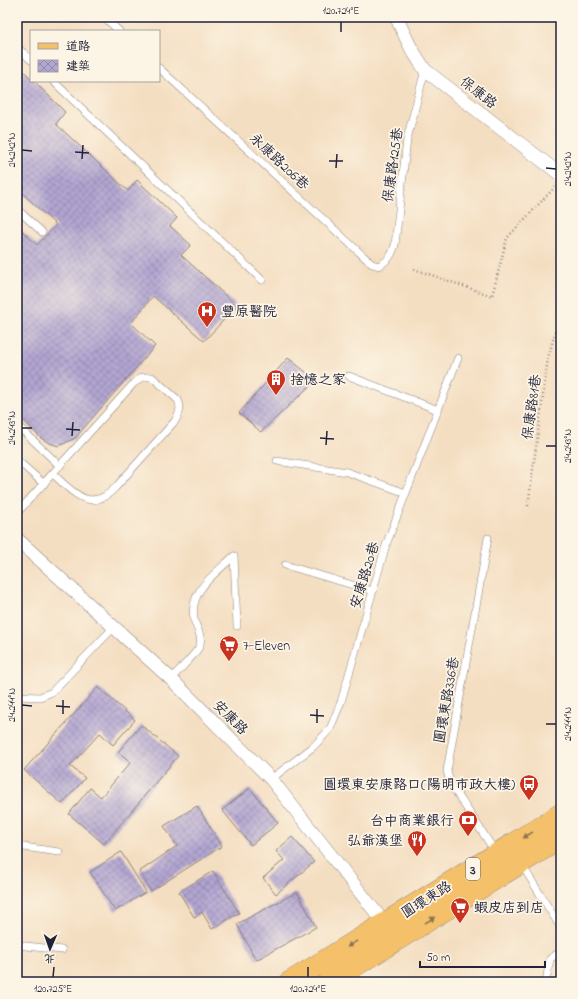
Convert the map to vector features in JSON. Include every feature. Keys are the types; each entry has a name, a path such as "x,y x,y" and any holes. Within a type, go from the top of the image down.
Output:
{"main road":[{"name":"圓環東路","path":"290,982 561,814"},
{"name":"圓環東路","path":"329,982 561,838"}],"street":[{"name":"保康路","path":"396,17 411,48 425,70 558,181"},
{"name":"安康路","path":"17,539 171,679 271,779 397,940"}],"lane":[{"path":"104,17 118,30"},
{"path":"17,47 30,59"},
{"name":"永康路206巷","path":"160,69 372,264 379,266 386,262"},
{"name":"保康路125巷","path":"386,262 391,256 395,245 407,139 425,70"},
{"path":"54,82 262,280"},
{"path":"17,209 42,232"},
{"name":"安康路20巷","path":"271,779 313,747 330,729 341,702 386,545 458,358"},
{"path":"348,376 438,410"},
{"path":"17,514 134,382 143,377 152,377 178,400 180,408 175,421 115,488 101,499 90,500 80,498 53,474"},
{"path":"17,425 60,466"},
{"path":"17,460 44,484"},
{"path":"277,461 347,472 406,493"},
{"name":"圓環東路336巷","path":"488,538 448,771 450,783 497,854"},
{"path":"171,679 199,647 201,640 194,620 196,597 202,586 234,556 238,626"},
{"path":"285,565 373,591"},
{"path":"17,696 40,697 52,692 114,627"},
{"path":"17,846 59,852"},
{"path":"521,863 561,928"},
{"path":"17,944 62,950"},
{"path":"546,982 550,959 561,951"}],"path":[{"path":"414,268 492,296 506,238 558,181"},
{"name":"保康路81巷","path":"528,506 548,358 561,312"}],"building":[{"path":"17,65 30,77 30,82 35,82 65,112 56,124 128,191 137,180 177,218 170,226 191,245 181,255 237,306 204,341 153,296 131,323 155,346 75,438 59,446 49,443 41,438 17,414 17,226 37,245 56,225 17,188"},
{"name":"捨憶之家","path":"288,358 316,380 261,432 239,413"},
{"path":"98,687 135,720 113,745 100,733 70,766 85,778 62,804 24,770"},
{"path":"141,725 178,756 104,844 69,814 90,788 101,797 131,762 118,752"},
{"path":"250,788 278,823 251,845 222,810"},
{"path":"197,806 222,846 151,891 139,872 177,846 164,826"},
{"path":"292,837 314,862 276,894 263,878 284,860 276,851"},
{"path":"121,852 146,892 115,911 90,872"},
{"path":"213,871 239,913 212,929 202,912 194,917 179,892"},
{"path":"297,892 316,927 256,960 237,924"}],"place":[{"name":"豐原醫院","path":"207,328"},
{"name":"捨憶之家","path":"276,396"},
{"name":"7-Eleven","path":"229,662"},
{"name":"圓環東安康路口(陽明市政大樓)","path":"529,801"},
{"name":"台中商業銀行","path":"468,837"},
{"name":"弘爺漢堡","path":"417,857"},
{"name":"蝦皮店到店","path":"460,924"}]}
